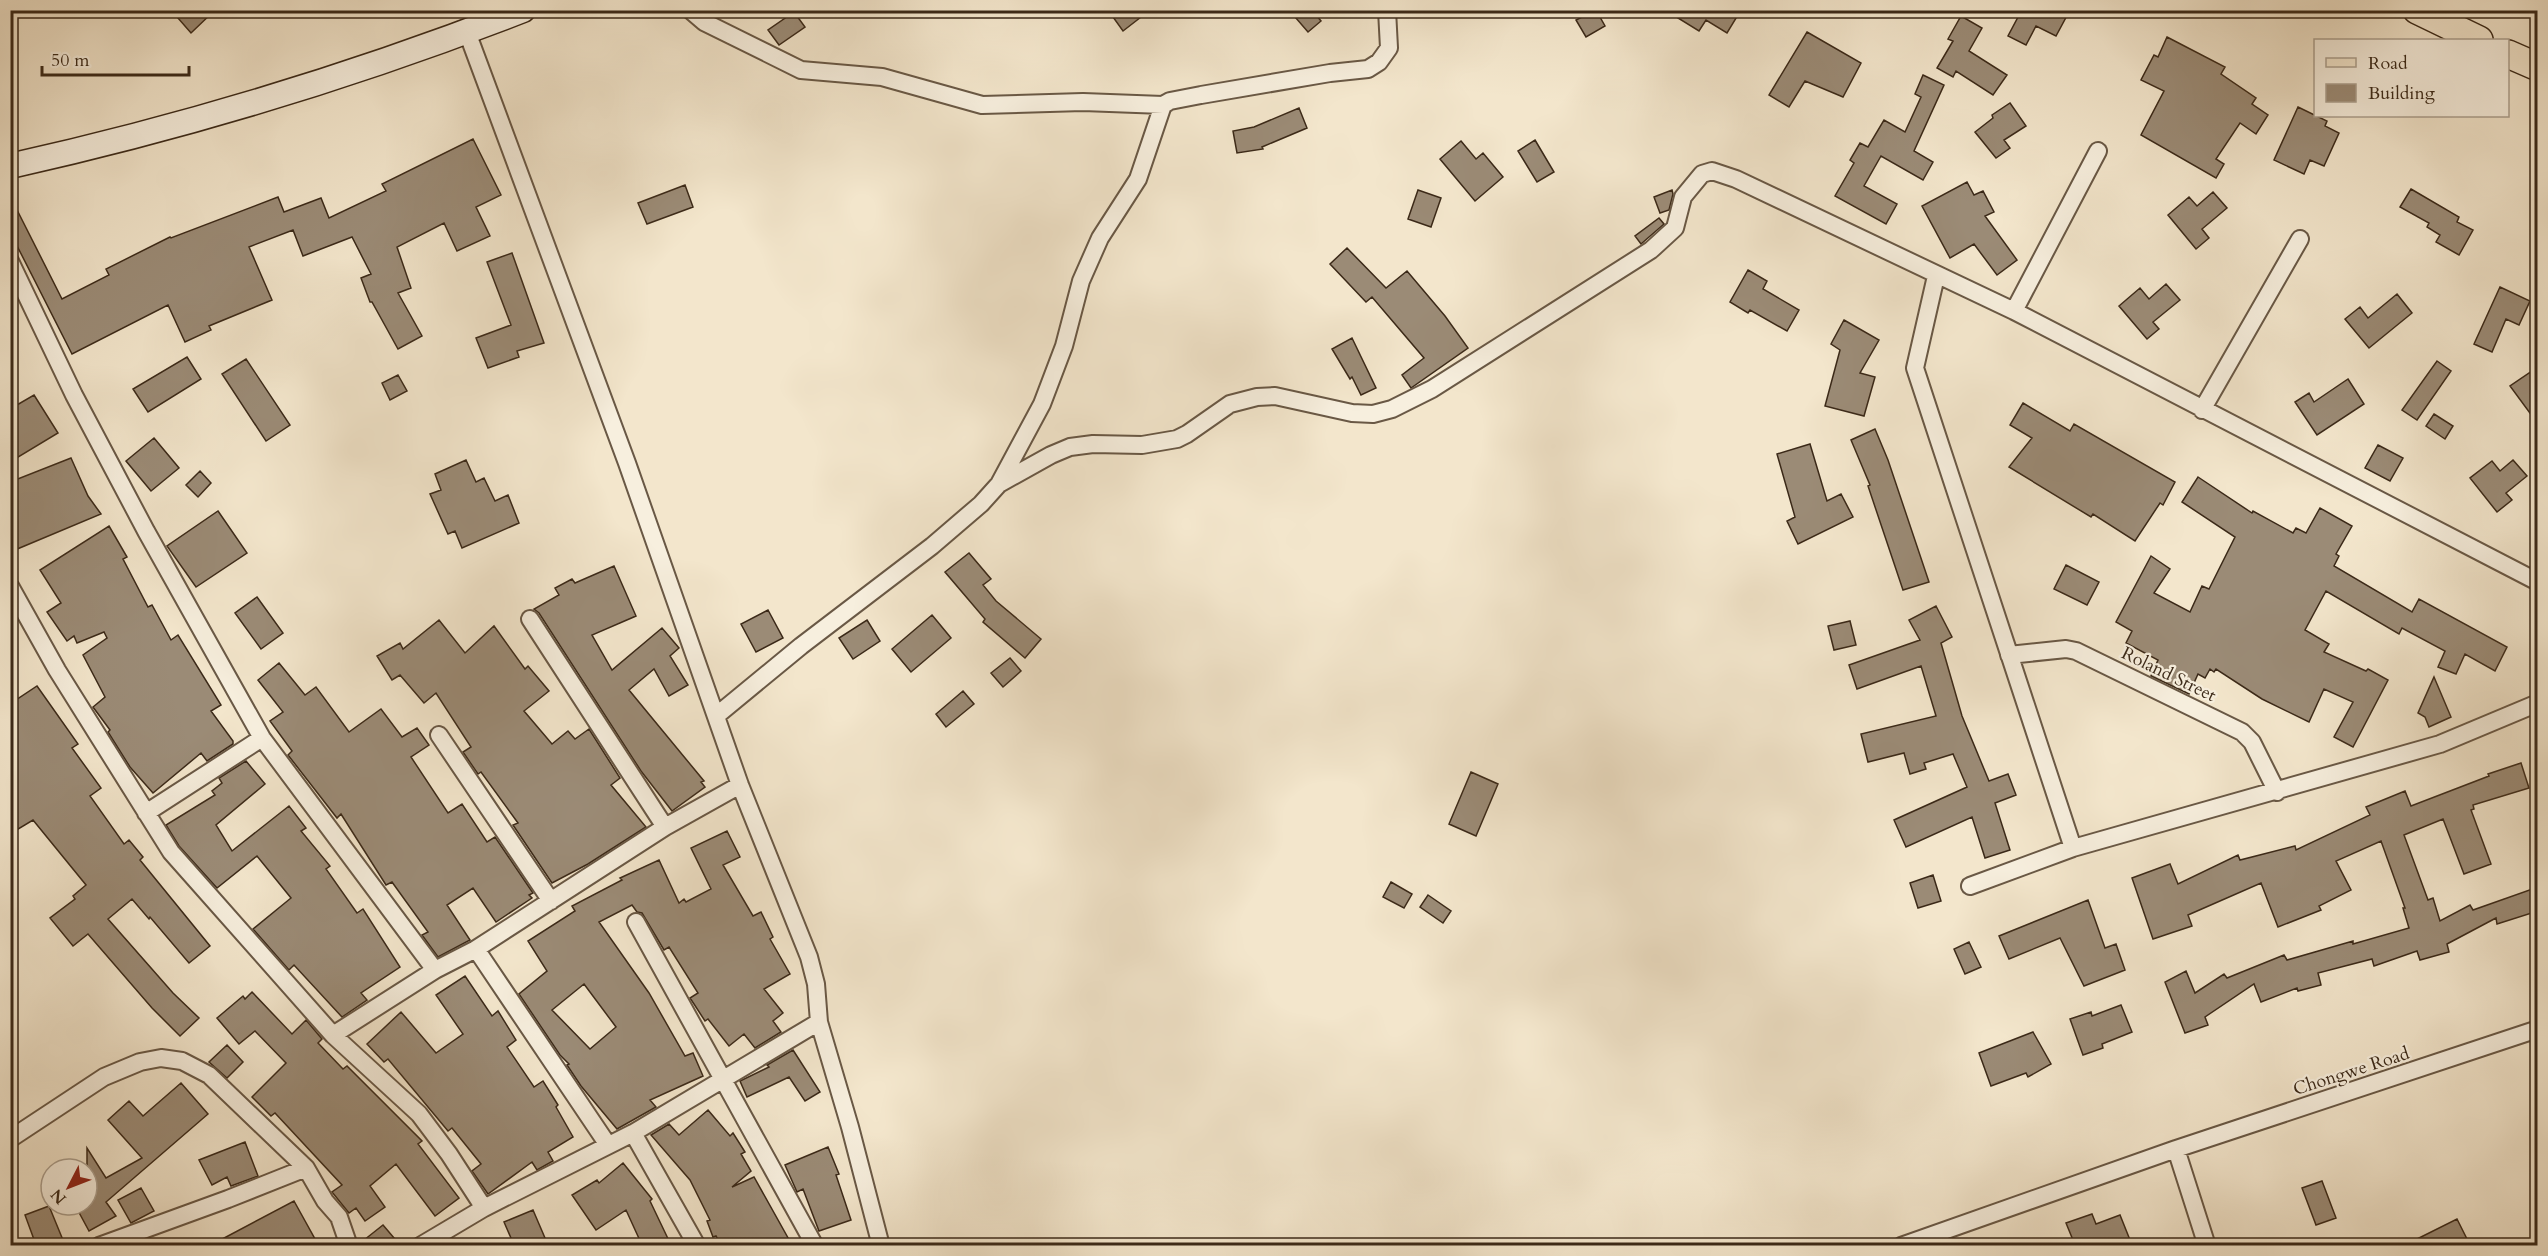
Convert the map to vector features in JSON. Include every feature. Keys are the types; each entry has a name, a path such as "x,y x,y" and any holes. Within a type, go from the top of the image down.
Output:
{"main road":[{"path":"2416,10 2477,39"},
{"path":"2509,54 2538,67"}],"street":[{"path":"10,166 116,142 253,104 467,32 523,10"},
{"path":"690,10 704,22 801,70 882,77 982,105 1083,102 1163,105 1170,101 1201,94 1368,69 1379,62 1389,48 1388,10"},
{"path":"467,32 627,463 740,785 809,957 816,984 819,1022 881,1245"},
{"path":"716,716 801,646 932,546 981,504 999,484 1042,404 1064,346 1081,281 1100,238 1138,179 1163,105"},
{"path":"2014,311 2098,151"},
{"path":"999,484 1070,447 1093,444 1142,445 1182,437 1230,404 1257,397 1275,396 1352,413 1373,414 1392,409 1432,389 1651,250 1675,228 1687,189 1702,174 1712,171 1736,179 1936,276 2014,311 2538,582"},
{"path":"2202,410 2300,239"},
{"path":"10,261 74,394 146,531 262,738 435,970"},
{"path":"1936,276 1915,368 2073,848"},
{"path":"10,586 57,670 171,852 333,1035 419,1114 484,1208"},
{"path":"530,619 665,827"},
{"name":"Roland Street","path":"2009,655 2066,649 2076,651 2241,732 2252,742 2277,792"},
{"path":"1970,886 2073,848 2440,744 2538,703"},
{"path":"439,735 551,901"},
{"path":"146,813 262,738"},
{"path":"333,1035 435,970 476,949 665,827 740,785"},
{"path":"636,922 815,1245"},
{"path":"476,949 608,1145"},
{"path":"420,1245 484,1208 633,1133 819,1022"},
{"name":"Chongwe Road","path":"1901,1245 2176,1149 2538,1029"},
{"path":"10,1139 104,1077 140,1062 161,1058 182,1061 209,1075 306,1168 325,1201 339,1217 349,1245"},
{"path":"633,1133 697,1245"},
{"path":"2176,1149 2207,1245"},
{"path":"99,1245 228,1199 306,1168"}],"building":[{"path":"171,10 215,10 191,33"},
{"path":"1108,10 1150,10 1123,31"},
{"path":"1289,10 1312,10 1321,21 1308,32"},
{"path":"1596,10 1605,26 1586,37 1576,20"},
{"path":"1665,10 1741,10 1727,33 1706,20 1699,31"},
{"path":"2006,10 2070,10 2056,36 2036,26 2026,45 2008,36 2018,17"},
{"path":"794,12 805,27 779,45 768,30"},
{"path":"1961,16 1982,28 1969,51 2007,75 1993,95 1956,71 1953,77 1937,68 1953,41 1948,39"},
{"path":"1807,32 1861,63 1843,97 1805,81 1789,107 1769,95"},
{"path":"2167,37 2225,67 2221,74 2256,98 2252,104 2268,115 2256,134 2240,123 2216,159 2224,164 2216,178 2141,135 2164,91 2141,80 2154,55 2158,57"},
{"path":"1923,75 1944,85 1914,151 1933,162 1923,180 1881,156 1864,186 1897,204 1886,224 1835,196 1854,163 1850,160 1860,143 1868,147 1884,120 1905,132 1921,97 1915,94"},
{"path":"2010,103 2026,126 2004,140 2010,148 1996,158 1975,132 1993,118 1992,115"},
{"path":"2298,107 2314,115 2314,117 2327,121 2325,126 2339,133 2324,166 2310,160 2304,174 2274,160"},
{"path":"1299,108 1307,128 1262,147 1263,149 1237,153 1233,131 1254,127"},
{"path":"473,139 501,195 476,207 490,236 457,251 444,223 397,247 411,288 398,293 422,336 398,349 370,302 361,278 371,274 352,237 303,256 293,230 249,247 272,300 209,326 211,330 185,342 168,305 72,354 10,232 10,196 62,299 109,275 106,269 170,237 278,197 284,212 321,198 329,218 386,191 382,184"},
{"path":"1535,140 1554,172 1537,182 1518,151"},
{"path":"1461,141 1476,159 1483,153 1503,177 1475,201 1440,159"},
{"path":"1967,182 1974,195 1983,191 1994,212 1985,216 2017,260 1997,275 1974,244 1950,258 1922,206"},
{"path":"685,185 693,207 647,224 638,203"},
{"path":"2411,189 2459,217 2457,222 2473,230 2459,255 2436,242 2440,235 2427,227 2429,223 2400,207"},
{"path":"1418,190 1441,198 1431,227 1408,219"},
{"path":"1672,190 1669,210 1660,213 1654,197"},
{"path":"2213,192 2227,208 2202,229 2209,238 2196,249 2168,215 2189,197 2197,206"},
{"path":"1659,218 1664,224 1641,244 1635,236"},
{"path":"1347,248 1386,288 1407,271 1445,316 1468,348 1411,388 1402,375 1424,358 1372,297 1366,302 1330,264"},
{"path":"512,253 544,343 517,351 519,357 488,368 476,338 511,325 487,262"},
{"path":"1748,270 1767,281 1763,289 1799,310 1787,331 1750,310 1748,313 1730,302"},
{"path":"2166,284 2180,300 2153,322 2159,329 2147,339 2119,306 2140,288 2149,299"},
{"path":"2500,287 2530,301 2519,325 2506,319 2492,352 2474,344"},
{"path":"2397,294 2412,313 2369,348 2345,319 2360,307 2368,318"},
{"path":"1844,320 1879,340 1860,373 1875,377 1864,416 1825,406 1840,350 1831,344"},
{"path":"1352,338 1376,388 1361,395 1352,377 1350,379 1332,349"},
{"path":"187,357 201,379 148,412 133,389"},
{"path":"246,359 290,425 266,441 222,374"},
{"path":"2437,361 2451,371 2417,420 2402,410"},
{"path":"2538,367 2538,424 2510,386"},
{"path":"398,375 407,391 390,400 382,383"},
{"path":"2348,379 2364,404 2317,435 2295,402 2309,393 2314,402"},
{"path":"34,395 58,433 10,462 10,409"},
{"path":"2023,403 2070,431 2074,424 2175,482 2163,505 2160,503 2135,541 2093,514 2091,517 2009,467 2032,438 2010,425"},
{"path":"2434,414 2453,426 2445,439 2426,426"},
{"path":"1875,429 1888,460 1929,582 1903,590 1868,486 1870,485 1851,440"},
{"path":"154,438 179,468 151,491 126,461"},
{"path":"1810,444 1827,501 1841,494 1853,517 1798,544 1787,521 1795,517 1777,454"},
{"path":"2378,445 2403,458 2390,481 2365,468"},
{"path":"71,458 88,496 101,514 10,552 10,482"},
{"path":"466,460 476,482 484,478 495,501 508,495 519,523 462,548 455,531 448,534 430,494 441,490 435,474"},
{"path":"2513,460 2527,476 2506,493 2512,500 2497,512 2470,478 2492,461 2500,471"},
{"path":"200,471 211,483 198,497 186,485"},
{"path":"2198,477 2252,513 2253,511 2293,533 2296,528 2306,533 2320,508 2352,526 2336,554 2339,556 2334,566 2412,612 2419,599 2507,647 2495,671 2465,654 2456,674 2438,667 2445,651 2402,628 2399,634 2326,591 2305,630 2329,644 2324,652 2366,671 2368,669 2388,680 2353,747 2334,737 2353,702 2324,689 2309,722 2262,699 2216,669 2214,672 2210,669 2205,678 2198,674 2189,694 2151,676 2158,660 2126,643 2132,631 2116,622 2151,556 2170,569 2154,593 2190,612 2202,586 2209,589 2235,537 2182,502"},
{"path":"218,511 247,553 196,587 167,546"},
{"path":"109,526 127,557 123,559 148,607 152,605 171,640 178,635 221,705 211,711 233,741 233,744 207,761 201,753 153,793 130,767 108,732 110,730 93,707 105,697 83,655 107,638 104,632 77,643 74,636 67,641 47,612 61,603 40,570"},
{"path":"969,553 991,579 983,585 996,601 1041,639 1025,658 983,622 985,619 945,572"},
{"path":"2066,565 2099,582 2087,605 2054,589"},
{"path":"614,566 636,616 592,635 612,670 662,628 679,648 670,656 688,685 669,696 654,669 629,690 704,781 701,782 705,787 672,811 641,771 539,613 534,609 559,595 555,588 572,579 575,583"},
{"path":"257,597 283,633 261,649 235,613"},
{"path":"1936,606 1952,637 1941,643 1962,716 1989,781 2008,774 2016,795 1995,803 2010,850 1985,858 1972,817 1906,847 1894,820 1967,787 1953,754 1924,763 1926,769 1910,774 1904,753 1868,762 1861,734 1936,716 1921,666 1857,689 1849,665 1920,640 1909,620"},
{"path":"768,610 783,638 756,652 741,624"},
{"path":"932,615 951,638 911,672 892,649"},
{"path":"439,620 465,653 494,626 525,669 528,666 549,691 524,711 552,744 568,731 575,739 589,729 620,778 611,785 646,827 588,864 552,883 513,825 518,823 481,772 478,774 463,752 471,747 436,693 424,703 400,675 392,680 377,656 400,643 403,649"},
{"path":"867,620 880,641 853,659 839,638"},
{"path":"1850,621 1856,645 1834,650 1828,626"},
{"path":"1010,658 1021,671 1003,687 991,673"},
{"path":"279,663 305,695 316,687 349,732 381,709 402,737 417,728 429,745 411,757 448,813 462,804 487,842 495,837 533,893 529,895 532,898 496,922 473,888 447,905 470,940 438,957 422,935 428,932 392,882 386,885 341,814 337,818 288,755 292,751 270,721 283,712 258,680"},
{"path":"2434,677 2451,717 2429,727 2425,717 2418,713"},
{"path":"37,686 78,744 72,748 101,788 90,796 124,844 129,840 143,857 140,860 210,946 189,963 132,899 108,919 173,993 199,1018 180,1036 152,1008 88,934 73,946 50,918 75,899 73,896 86,885 33,820 10,834 10,704"},
{"path":"963,691 974,704 946,727 936,714"},
{"path":"246,761 265,784 216,825 232,851 289,806 306,828 301,831 330,866 326,869 357,913 363,909 400,967 361,993 367,1000 342,1017 294,965 289,970 253,929 291,898 257,856 217,888 179,846 166,825 215,795 212,791 222,783 219,778"},
{"path":"2521,763 2529,788 2473,805 2474,809 2471,810 2491,864 2464,874 2443,819 2404,835 2428,900 2433,898 2440,921 2470,905 2473,910 2538,887 2538,911 2497,924 2496,918 2447,944 2449,952 2420,960 2417,951 2374,966 2372,959 2318,973 2321,985 2298,991 2297,988 2261,1002 2254,984 2205,1017 2208,1025 2185,1033 2165,982 2186,971 2195,993 2224,974 2227,978 2284,955 2287,960 2409,928 2403,908 2405,908 2381,841 2336,861 2351,890 2319,906 2321,910 2278,927 2261,883 2188,915 2192,926 2153,939 2132,878 2170,864 2178,884 2238,855 2240,860 2295,846 2296,850 2370,815 2366,807 2405,791 2411,806"},
{"path":"1471,772 1498,784 1476,836 1449,824"},
{"path":"727,831 740,857 723,865 753,916 761,912 773,937 770,939 790,974 764,989 783,1013 773,1021 781,1032 755,1048 744,1034 729,1046 708,1019 705,1021 690,998 698,993 669,947 664,950 642,913 637,912 632,905 599,922 649,993 685,1056 693,1053 703,1076 650,1100 656,1107 617,1129 581,1086 567,1065 569,1064 560,1055 519,994 547,971 528,941 575,911 572,906 622,880 620,878 659,860 679,903 684,899 686,902 711,889 691,848","holes":["584,984 616,1027 590,1049 552,1010"]},
{"path":"1933,875 1941,901 1918,908 1910,883"},
{"path":"1391,882 1412,894 1404,908 1383,897"},
{"path":"1428,895 1451,911 1443,923 1420,907"},
{"path":"2088,900 2105,948 2116,944 2125,970 2084,986 2060,938 2009,959 1999,936"},
{"path":"1969,942 1981,967 1965,974 1954,949"},
{"path":"465,976 492,1016 498,1011 516,1040 507,1047 534,1087 543,1081 558,1105 556,1107 573,1137 548,1152 553,1161 537,1170 532,1162 488,1194 472,1171 481,1164 452,1128 448,1131 388,1059 384,1062 367,1044 401,1012 436,1053 463,1034 436,995"},
{"path":"252,992 292,1034 306,1020 322,1039 318,1043 343,1069 347,1066 422,1141 418,1144 459,1198 435,1216 396,1164 370,1186 385,1207 365,1221 356,1208 349,1213 332,1192 342,1185 275,1113 271,1116 252,1097 286,1063 255,1031 239,1044 217,1018 243,996 245,999"},
{"path":"2121,1005 2132,1032 2102,1044 2103,1048 2083,1055 2070,1019 2091,1012 2092,1016"},
{"path":"2033,1032 2051,1064 2028,1077 2026,1073 1991,1086 1979,1053"},
{"path":"227,1045 243,1062 227,1078 209,1062"},
{"path":"793,1050 820,1092 805,1101 789,1077 747,1097 740,1081 769,1067 767,1065"},
{"path":"181,1083 208,1114 106,1202 116,1216 89,1231 81,1217 99,1217 99,1167 106,1178 142,1158 108,1120 129,1101 143,1116"},
{"path":"708,1110 730,1136 733,1133 745,1152 741,1154 751,1171 732,1187 754,1177 792,1245 721,1245 716,1236 713,1237 707,1221 710,1220 690,1180 651,1135 669,1124 679,1135"},
{"path":"245,1142 258,1176 231,1186 227,1177 212,1185 199,1160"},
{"path":"828,1147 839,1174 836,1175 851,1220 819,1231 803,1189 797,1192 785,1165"},
{"path":"87,1148 93,1157 87,1157"},
{"path":"623,1163 652,1199 650,1201 671,1245 642,1245 626,1210 596,1230 572,1195 597,1180 599,1183"},
{"path":"2322,1181 2336,1218 2316,1225 2302,1188"},
{"path":"141,1188 154,1211 131,1223 118,1200"},
{"path":"294,1201 315,1239 302,1245 211,1245"},
{"path":"39,1210 39,1217 54,1217 65,1245 36,1245 25,1215"},
{"path":"533,1210 548,1245 514,1245 504,1222"},
{"path":"2092,1214 2096,1224 2120,1215 2132,1245 2075,1245 2066,1223"},
{"path":"2457,1219 2470,1245 2405,1245"},
{"path":"383,1225 400,1245 359,1245 359,1244"}]}
